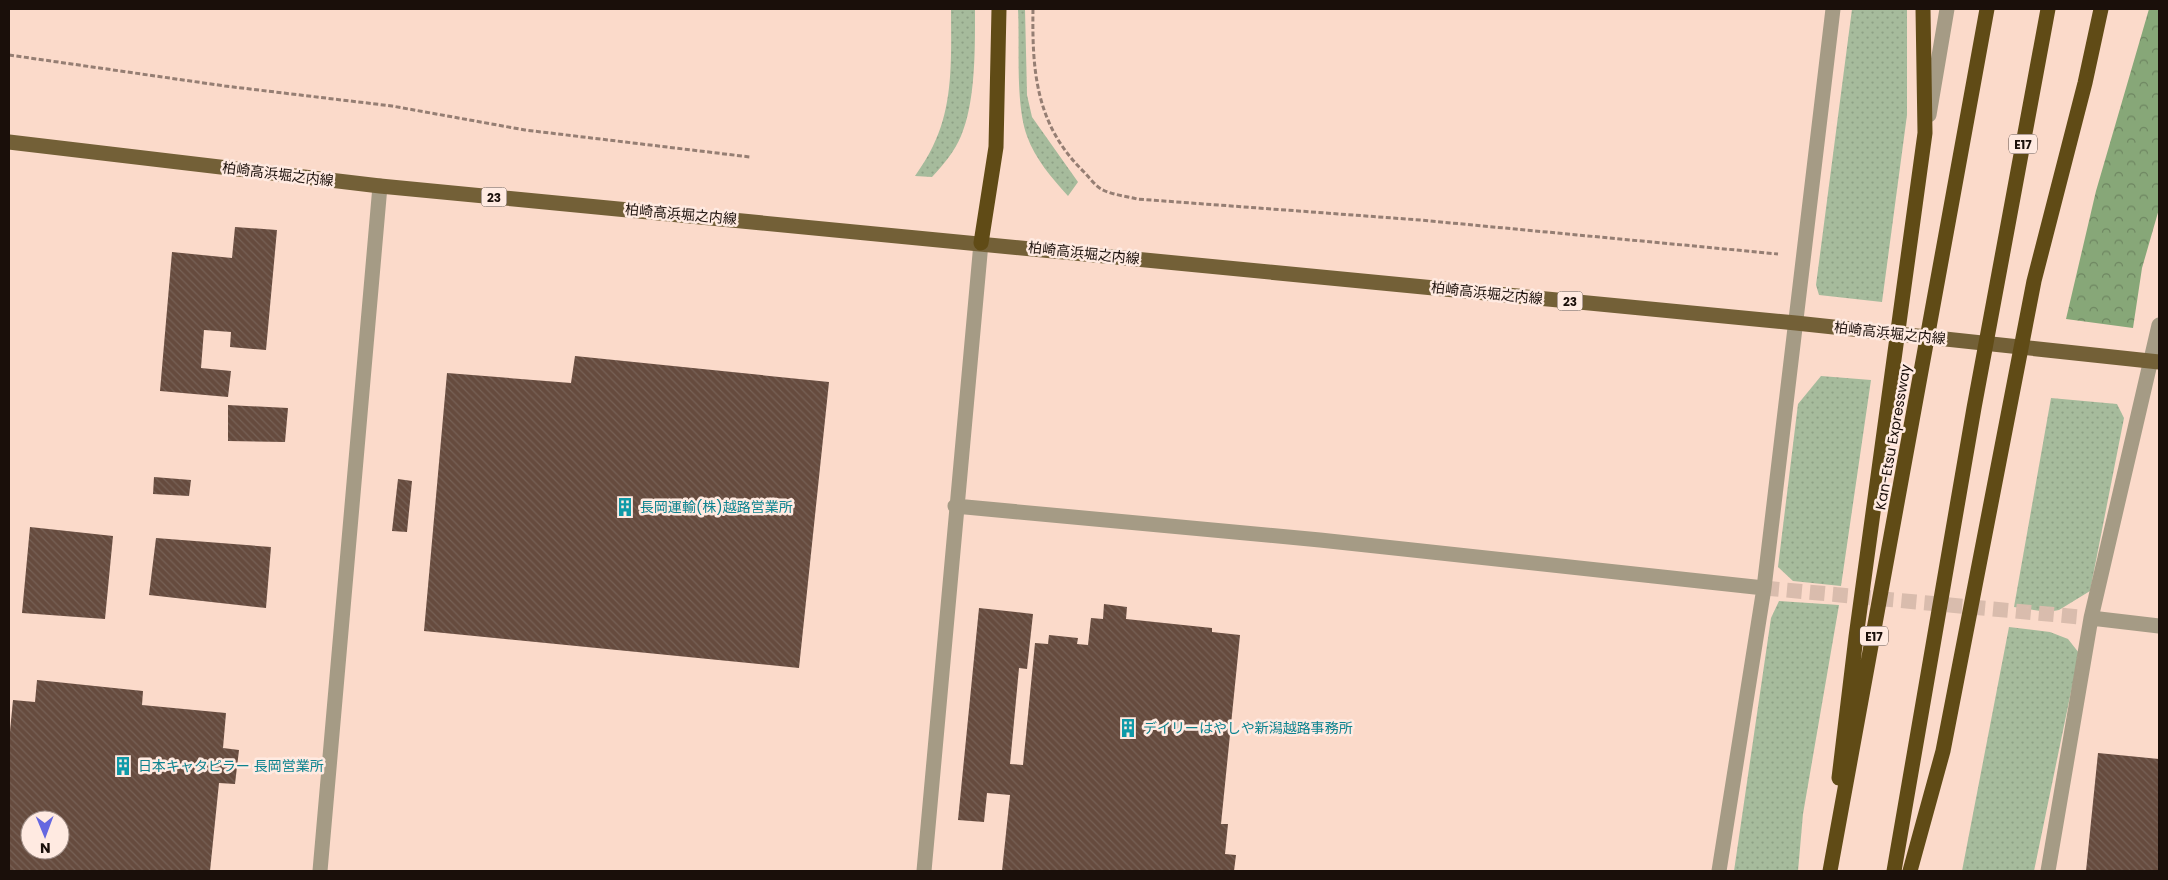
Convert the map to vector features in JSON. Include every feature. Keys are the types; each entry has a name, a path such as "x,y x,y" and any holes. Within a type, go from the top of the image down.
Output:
{"highway":[{"path":"1826,871 1925,133 1923,9"},
{"name":"Kan-Etsu Expressway","path":"1830,871 1987,9"},
{"name":"E17","path":"1894,871 1974,408 2048,9"},
{"path":"1910,871 1942,751 2034,281 2085,83 2100,9"},
{"path":"981,243 996,147 998,14"}],"main road":[{"name":"柏崎高浜堀之内線","path":"9,142 380,186 1796,323 2154,362"}],"street":[{"path":"1719,871 1764,588 1833,9"},
{"path":"1925,133 1947,9"},
{"path":"320,871 380,186"},
{"path":"924,871 955,506 981,243"},
{"path":"2048,871 2091,618 2154,362 2159,325"},
{"path":"955,506 1320,540 1764,588"},
{"path":"2091,618 2159,626"}],"path":[{"path":"1033,9 1035,78 1040,102 1055,135 1068,155 1102,190 1137,199 1420,220 1803,256"},
{"path":"9,55 225,86 392,106 525,130 750,157"}],"green space":[{"path":"951,9 975,9 974,73 970,107 961,136 944,163 932,177 915,176 933,146 945,113 950,79"},
{"path":"1018,9 1025,9 1027,95 1032,117 1078,182 1068,196 1039,160 1030,144 1023,122 1019,90"},
{"path":"1852,9 1907,9 1907,115 1882,302 1819,295 1816,285"},
{"path":"2149,9 2159,9 2159,209 2142,268 2133,328 2066,319 2096,191"},
{"path":"1821,376 1871,380 1841,586 1793,581 1778,567 1798,404"},
{"path":"2051,398 2117,404 2124,418 2090,591 2059,610 2048,612 2014,607"},
{"path":"1779,601 1839,605 1803,814 1798,871 1734,871 1771,618"},
{"path":"2009,627 2050,632 2068,639 2079,653 2034,871 1962,871"}],"building":[{"path":"235,227 277,230 266,350 230,347 231,332 204,330 201,368 231,371 228,397 160,391 172,252 232,258"},
{"name":"長岡運輸(株)越路営業所","path":"575,356 829,382 799,668 424,631 447,373 571,383"},
{"path":"228,405 288,408 285,442 228,441"},
{"path":"154,477 191,480 189,496 153,494"},
{"path":"398,479 412,481 407,532 392,531"},
{"path":"30,527 113,536 105,619 22,613"},
{"path":"156,538 271,547 266,608 149,595"},
{"name":"デイリーはやしや新潟越路事務所","path":"1104,604 1127,607 1126,619 1212,628 1212,632 1240,635 1221,824 1228,824 1225,854 1236,855 1234,871 1002,871 1010,795 987,793 984,822 958,820 979,608 1033,614 1027,669 1019,668 1010,764 1023,765 1035,643 1048,644 1049,635 1078,638 1077,644 1088,645 1091,618 1103,619"},
{"name":"日本キャタピラー 長岡営業所","path":"37,680 143,691 142,705 226,713 223,748 239,750 235,784 219,783 210,871 9,871 9,742 13,700 35,702"},
{"path":"2098,753 2159,759 2159,871 2086,871"}],"tunnel":[{"path":"1764,588 2091,618"}],"place":[{"name":"長岡運輸(株)越路営業所","path":"625,507"},
{"name":"デイリーはやしや新潟越路事務所","path":"1128,728"},
{"name":"日本キャタピラー 長岡営業所","path":"123,766"}]}
